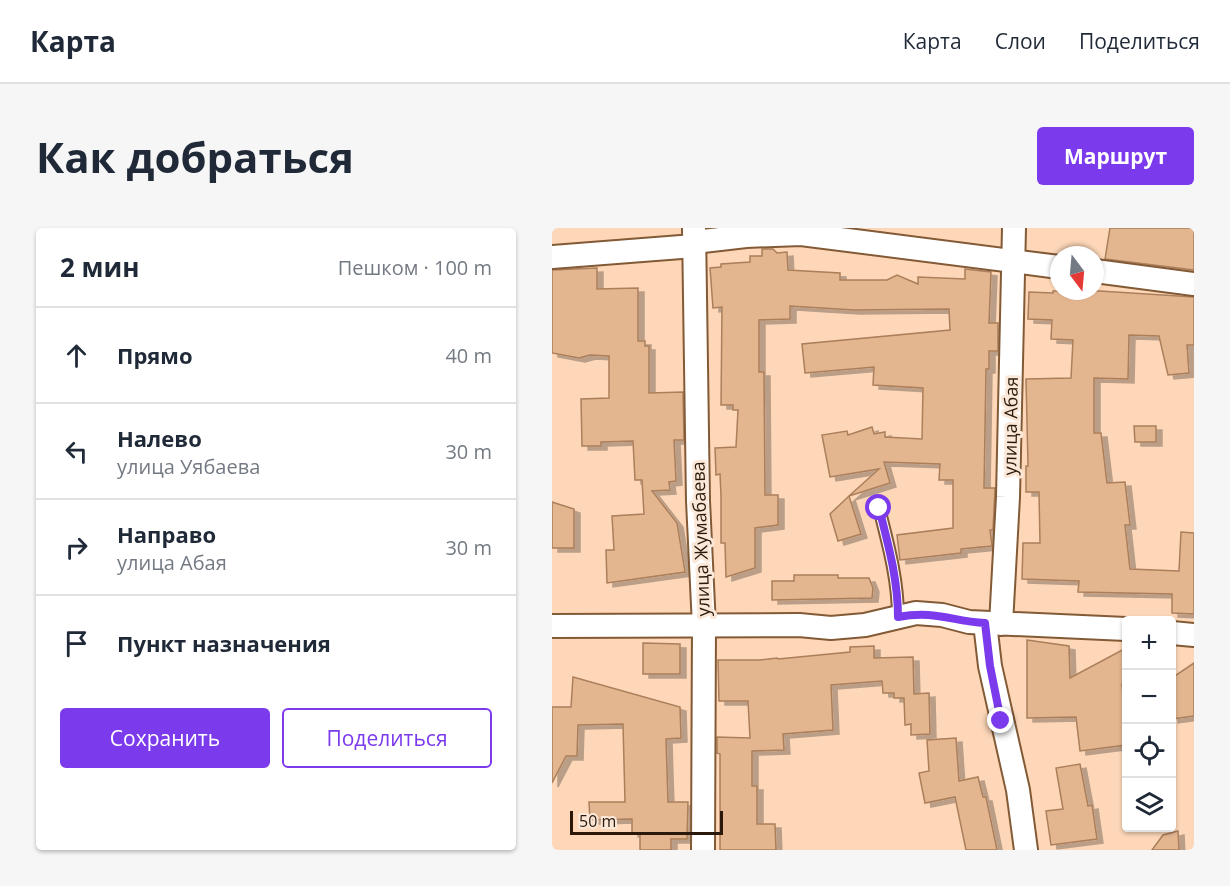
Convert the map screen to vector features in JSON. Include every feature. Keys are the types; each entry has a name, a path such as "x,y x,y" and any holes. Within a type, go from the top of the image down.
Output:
{"street":[{"name":"улица Абая","path":"1014,228 1008,497 990,666 1018,790 1026,850"},
{"path":"552,257 694,238 801,234 1050,266"},
{"name":"улица Жумабаева","path":"694,238 698,501 704,626 703,850"},
{"path":"1104,272 1194,284"},
{"path":"552,626 789,625 831,628 865,624 916,613 993,624 1122,629"},
{"path":"1176,633 1194,635"}],"lane":[{"path":"879,508 893,561 898,617"}],"building":[{"path":"1110,228 1194,228 1194,270 1105,259"},
{"path":"762,249 773,249 777,253 787,252 788,270 840,273 840,280 887,280 897,275 918,284 918,277 965,279 965,269 991,272 989,323 998,323 998,351 989,351 989,369 986,369 984,488 995,488 993,530 990,530 992,546 961,549 961,553 900,560 897,535 953,528 953,480 939,480 940,464 884,462 890,483 849,496 879,469 830,477 822,435 847,431 848,435 872,427 874,434 885,432 885,437 922,439 923,388 873,385 874,367 805,373 802,344 950,330 949,309 854,310 790,306 790,319 759,320 759,372 764,372 765,495 778,495 778,525 755,528 755,568 726,577 725,543 721,543 720,474 716,475 715,448 736,447 738,410 733,410 733,405 721,405 722,307 713,308 710,268 721,267 721,264 750,262 750,256 762,256"},
{"path":"597,268 597,289 638,288 638,341 645,341 645,346 649,346 649,393 683,392 684,440 674,440 676,481 669,482 670,490 652,491 677,523 685,572 607,583 606,550 614,550 612,516 644,514 642,480 635,480 633,441 601,442 601,446 582,446 581,399 609,398 609,356 590,355 579,358 552,353 552,270"},
{"path":"1104,291 1194,297 1194,345 1187,345 1189,373 1168,375 1159,336 1129,335 1128,379 1094,378 1094,433 1101,433 1107,483 1125,482 1130,525 1125,525 1130,569 1179,571 1181,532 1194,533 1194,614 1172,613 1172,594 1078,592 1079,581 1022,579 1023,543 1040,543 1039,492 1026,492 1026,466 1028,466 1026,379 1071,378 1073,340 1051,339 1052,320 1028,319 1029,292 1050,293 1050,300 1104,300"},
{"path":"1134,426 1156,426 1156,442 1135,442"},
{"path":"849,496 861,534 838,541 830,514"},
{"path":"552,502 574,509 574,548 552,548"},
{"path":"794,575 869,578 873,588 872,598 772,600 772,581 794,581"},
{"path":"1027,640 1069,646 1070,678 1122,650 1122,746 1080,751 1076,717 1027,718"},
{"path":"643,643 680,644 680,674 643,674"},
{"path":"874,646 874,658 913,657 914,694 929,693 930,734 911,735 911,724 905,725 904,698 894,698 894,693 883,693 882,681 831,685 833,730 783,734 784,750 752,751 752,786 757,786 757,824 775,824 776,850 720,850 720,754 717,753 717,737 750,738 748,701 719,701 718,660 778,659 850,652 850,647"},
{"path":"1194,663 1194,716 1176,718 1176,675"},
{"path":"573,677 680,707 681,738 666,739 668,802 688,802 687,839 671,839 671,850 640,850 640,833 632,833 632,819 590,820 589,802 625,802 623,724 578,725 577,756 566,756 552,783 552,707 571,707"},
{"path":"956,738 959,781 978,777 983,797 986,797 997,850 966,850 955,797 925,803 919,773 929,771 927,740"},
{"path":"1080,764 1088,806 1092,805 1097,839 1051,845 1046,811 1063,809 1056,768"},
{"path":"1178,831 1179,850 1152,850 1163,835"}],"route":[{"path":"879,508 893,561 898,617 916,613 931,614 985,623 990,666 1001,721"}]}
